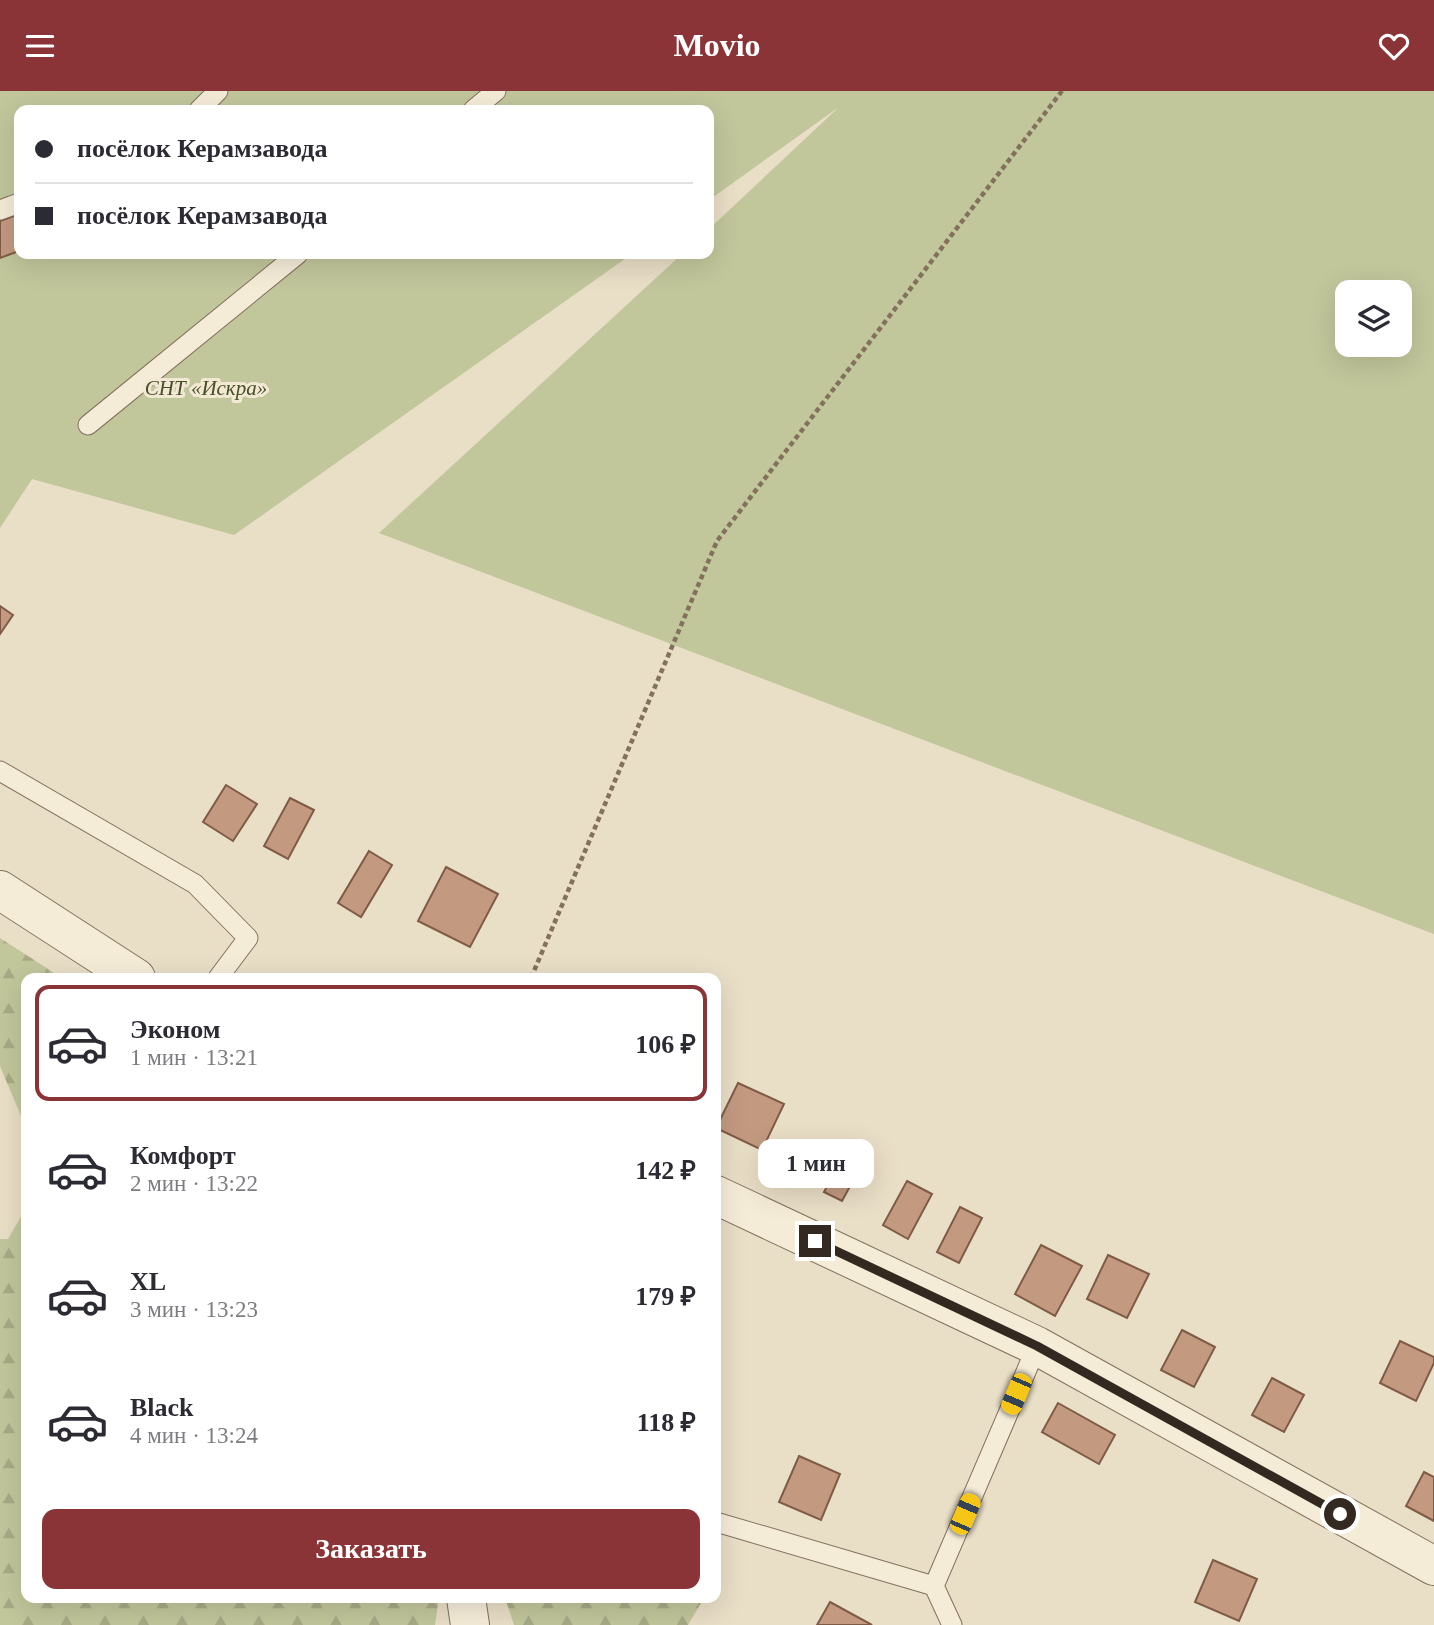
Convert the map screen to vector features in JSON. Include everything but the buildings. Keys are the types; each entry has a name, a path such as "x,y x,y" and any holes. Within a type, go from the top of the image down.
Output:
{"street":[{"path":"0,890 128,973"},
{"path":"721,1197 1037,1346 1434,1566"},
{"path":"467,1603 470,1625"}],"lane":[{"path":"205,105 218,91"},
{"path":"479,105 496,91"},
{"path":"88,425 292,259"},
{"path":"0,771 195,884 248,938 222,973"},
{"path":"952,1625 934,1586 1037,1346"},
{"path":"721,1523 934,1586"}],"path":[{"path":"533,973 717,541 1062,91"}],"green space":[{"name":"СНТ «Искра»","path":"0,91 1434,91 1434,934 379,533 677,259 714,259 714,224 839,107 714,196 714,105 14,105 14,259 625,259 234,535 32,479 0,528"},
{"path":"0,938 54,973 21,973 21,1116 0,1066"},
{"path":"21,1217 21,1603 438,1603 435,1625 0,1625 0,1239 8,1239"},
{"path":"507,1603 701,1603 688,1625 514,1625"}],"route":[{"path":"815,1241 1037,1346 1340,1514"}]}
